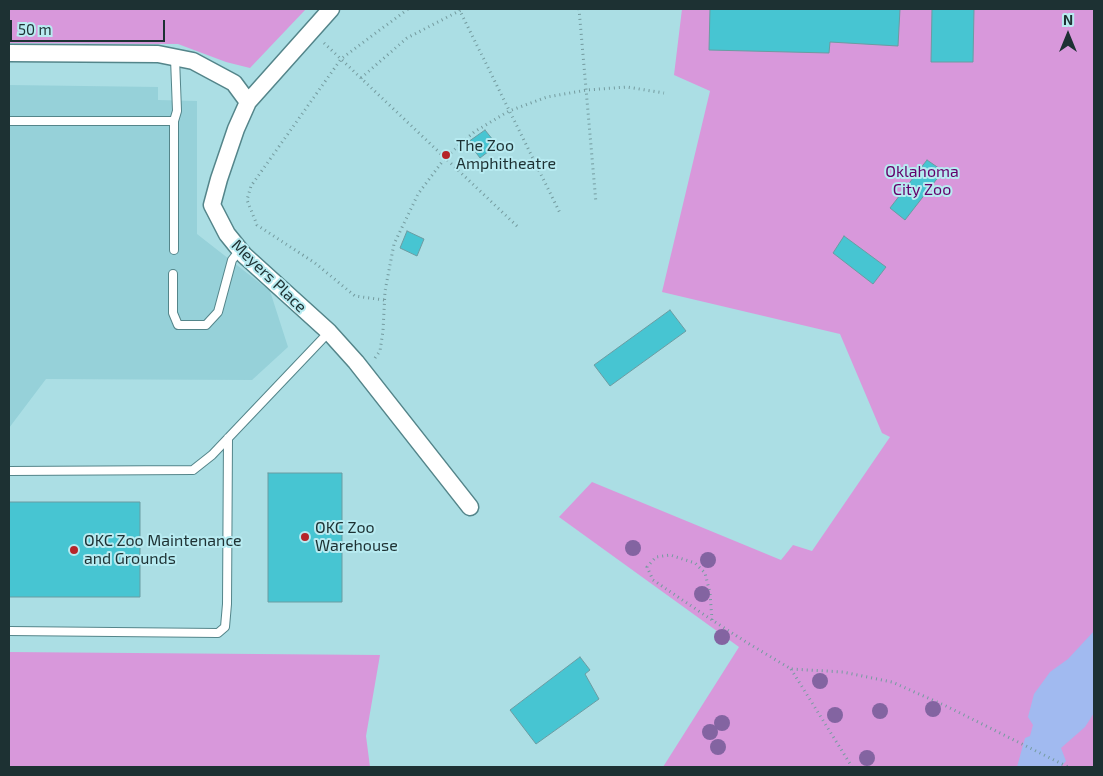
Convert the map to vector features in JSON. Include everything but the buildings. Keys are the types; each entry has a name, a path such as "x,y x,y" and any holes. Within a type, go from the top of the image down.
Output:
{"street":[{"path":"9,53 158,54 193,61 234,83 248,102 331,9"},
{"name":"Meyers Place","path":"248,102 236,129 212,205 226,234 240,250 330,332 365,373 470,507"}],"lane":[{"path":"174,250 174,121 177,111 175,58"},
{"path":"9,121 174,121"},
{"path":"173,274 173,313 178,325 206,325 218,312 232,260 240,250"},
{"path":"9,471 193,470 212,456 330,332"},
{"path":"9,631 218,633 224,628 228,438"}],"path":[{"path":"384,300 354,296 315,263 258,225 247,200 251,186 341,59 408,9"},
{"path":"361,78 407,38 461,9 560,213"},
{"path":"579,9 596,203"},
{"path":"312,31 518,227"},
{"path":"365,373 380,350 384,331 385,291 394,244 418,194 444,158 474,132 510,111 547,97 586,90 627,87 664,93"},
{"path":"712,620 710,593 705,573 695,563 670,555 656,557 647,567 653,580 712,620 746,642 791,669 852,767"},
{"path":"791,669 843,672 892,682 946,706 1068,767"}],"shaded area":[{"path":"9,85 158,87 158,100 197,101 197,234 270,291 288,347 252,380 46,379 9,428"},
{"path":"1094,631 1094,713 1085,727 1061,748 1066,761 1061,767 1017,767 1025,738 1030,736 1033,725 1028,717 1034,694 1050,672 1068,659"}],"green space":[{"path":"9,9 306,9 250,68 226,62 178,44 9,43"},
{"name":"Oklahoma City Zoo","path":"682,9 1094,9 1094,767 663,767 739,647 559,517 592,482 781,560 793,545 812,551 890,437 882,433 840,334 662,292 710,91 674,75"},
{"path":"9,652 380,655 366,736 370,767 9,767"}],"place":[{"name":"The Zoo Amphitheatre","path":"446,155"},
{"name":"OKC Zoo Warehouse","path":"305,537"},
{"name":"OKC Zoo Maintenance and Grounds","path":"74,550"}]}
